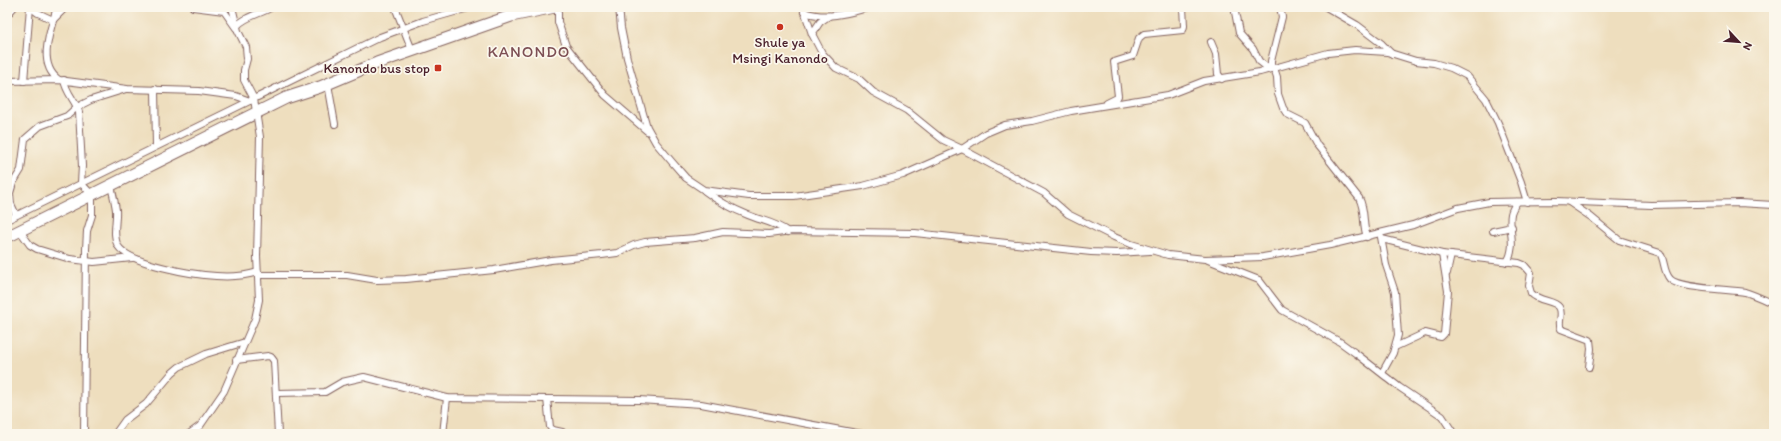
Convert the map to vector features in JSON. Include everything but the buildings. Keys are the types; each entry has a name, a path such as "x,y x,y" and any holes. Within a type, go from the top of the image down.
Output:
{"highway":[{"path":"7,237 286,98 328,84 412,50 511,16 554,7"}],"street":[{"path":"7,58 7,15 14,7"},
{"path":"30,7 38,13 53,20"},
{"path":"24,81 30,7"},
{"path":"57,7 47,47 47,63 52,75 61,80 77,107 81,135 81,183 92,195 92,215 87,230 84,434"},
{"path":"53,20 66,7"},
{"path":"189,434 200,426 224,391 258,308 259,273 257,256 260,138 252,100 244,80 247,54 246,47 237,29 224,11 193,7"},
{"path":"232,7 237,29"},
{"path":"237,29 244,19 265,12 272,7"},
{"path":"395,7 412,50"},
{"path":"7,220 340,56 404,28 472,7"},
{"path":"558,7 558,22 566,46 605,95 650,134 686,178 740,212 768,221 788,232"},
{"path":"619,7 621,28 628,58 650,134"},
{"path":"803,10 830,16 848,14 871,7"},
{"path":"1104,105 1118,96 1114,62 1133,56 1139,38 1144,34 1183,30 1183,7"},
{"path":"1234,7 1239,33 1253,49 1259,62 1272,68"},
{"path":"1280,7 1282,17 1271,61 1272,68 1277,77 1278,94 1283,108 1287,114 1304,123 1317,145 1359,198 1363,207 1367,237"},
{"path":"1326,7 1357,25 1382,44 1392,54"},
{"path":"803,10 812,34 822,53 836,68 860,79 873,92 906,110 950,144 1038,190 1068,214 1114,237 1152,251 1168,255 1205,259 1263,257 1367,237 1381,237 1419,250 1518,263 1528,269 1531,273 1529,290 1535,297 1559,306 1561,311 1559,326 1561,329 1590,340 1591,350 1589,367"},
{"path":"812,34 820,22 830,16"},
{"path":"1211,42 1216,54 1218,74 1222,79"},
{"path":"704,190 749,196 794,196 863,186 903,175 962,149 986,133 1005,125 1032,121 1104,105 1168,95 1204,81 1222,79 1272,68 1339,50 1354,50 1392,54 1416,61 1430,62 1451,68 1463,74 1474,84 1486,99 1498,123 1521,182 1527,202"},
{"path":"7,81 61,80 127,89 199,91 236,96 252,100"},
{"path":"328,84 335,124"},
{"path":"16,215 11,204 10,193 13,183 21,170 25,139 40,126 67,116 77,107 91,100 127,89"},
{"path":"155,89 156,146"},
{"path":"111,186 116,211 116,241 119,248 132,258 198,274 234,276 259,273 347,275 377,280 406,278 494,270 551,260 617,253 645,242 695,238 723,232 769,234 788,232 915,233 1008,244 1067,248 1098,252 1131,253 1152,251"},
{"path":"1567,201 1591,217 1619,240 1660,253 1666,274 1671,280 1678,283 1747,293 1774,304"},
{"path":"1381,237 1472,204 1567,201 1651,205 1739,203 1774,206"},
{"path":"1507,262 1510,257 1512,227 1511,214 1517,202"},
{"path":"1493,230 1512,227"},
{"path":"20,231 30,245 58,256 102,262 132,258"},
{"path":"1381,237 1386,265 1395,292 1398,314 1398,334 1395,347 1390,361 1382,373"},
{"path":"1395,347 1425,333 1443,336 1448,297 1442,254"},
{"path":"1446,275 1451,255"},
{"path":"1205,259 1259,280 1277,306 1288,314 1340,342 1442,416 1454,434"},
{"path":"115,434 125,420 146,404 172,373 179,367 206,354 245,342"},
{"path":"236,360 268,356 274,361 277,393 278,434"},
{"path":"277,393 326,392 342,382 364,377 447,398 639,400 701,404 862,434"},
{"path":"443,434 447,398"},
{"path":"547,399 550,427 553,430 562,432"},
{"path":"198,434 200,426"}],"place":[{"name":"Shule ya Msingi Kanondo","path":"780,27"},
{"name":"Kanondo bus stop","path":"438,68"}],"district":[{"name":"KANONDO","path":"529,51"}]}
